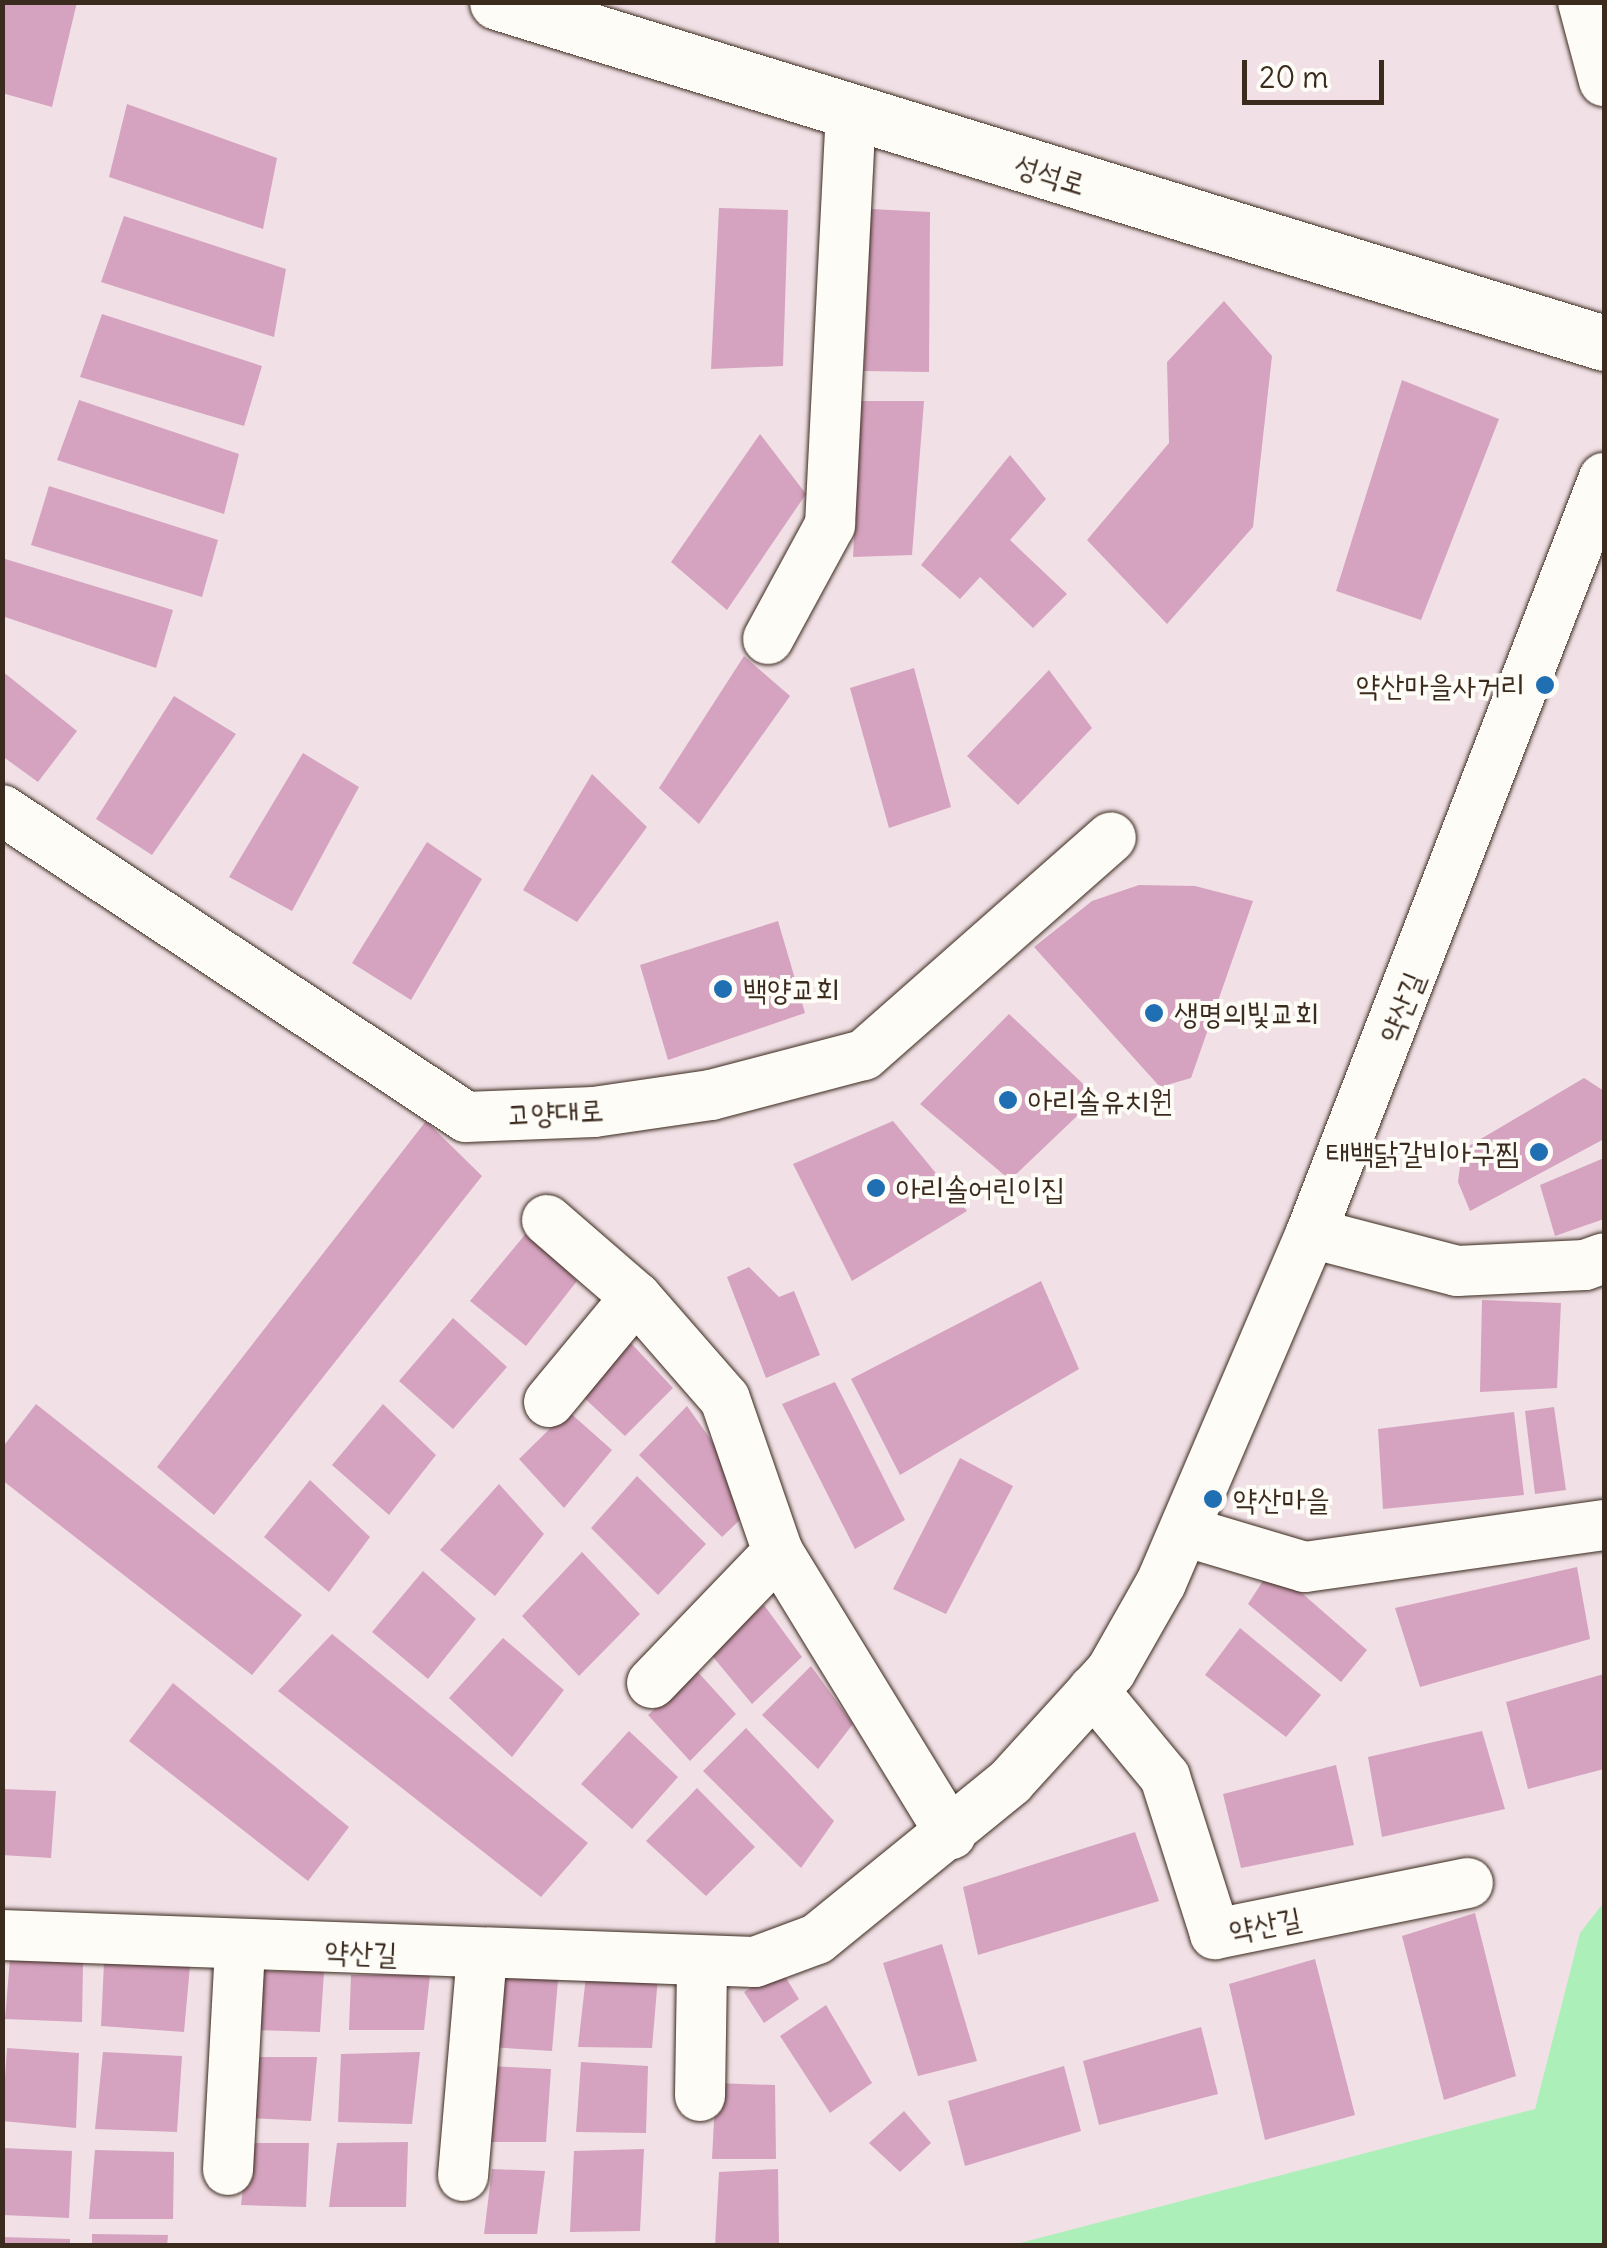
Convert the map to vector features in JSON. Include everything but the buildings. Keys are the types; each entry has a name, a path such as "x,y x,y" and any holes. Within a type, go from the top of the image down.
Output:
{"street":[{"name":"성석로","path":"497,2 1604,343"},
{"path":"1583,2 1604,81"},
{"path":"768,639 830,525 852,114"},
{"name":"약산길","path":"2,1936 702,1964 755,1962 816,1938 951,1834 1010,1782 1120,1656 1184,1531 1311,1234 1604,478"},
{"name":"고양대로","path":"2,810 466,1117 594,1112 712,1095 864,1055 1111,838"},
{"path":"547,1220 636,1297 725,1399 778,1552 951,1834"},
{"path":"1311,1234 1457,1271 1585,1265 1604,1258"},
{"path":"549,1402 636,1297"},
{"path":"1184,1531 1305,1567 1604,1526"},
{"path":"652,1684 778,1552"},
{"name":"약산길","path":"1094,1690 1165,1777 1215,1934 1468,1883"},
{"path":"228,2170 240,1948"},
{"path":"463,2176 482,1956"},
{"path":"700,2096 702,1964"}],"green space":[{"path":"1604,1902 1604,2245 1012,2245 1535,2109 1580,1933"}],"place":[{"name":"약산마을사거리","path":"1545,685"},
{"name":"백양교회","path":"723,989"},
{"name":"생명의빛교회","path":"1154,1013"},
{"name":"아리솔유치원","path":"1008,1100"},
{"name":"태백닭갈비아구찜","path":"1539,1152"},
{"name":"아리솔어린이집","path":"876,1188"},
{"name":"약산마을","path":"1213,1499"}]}
